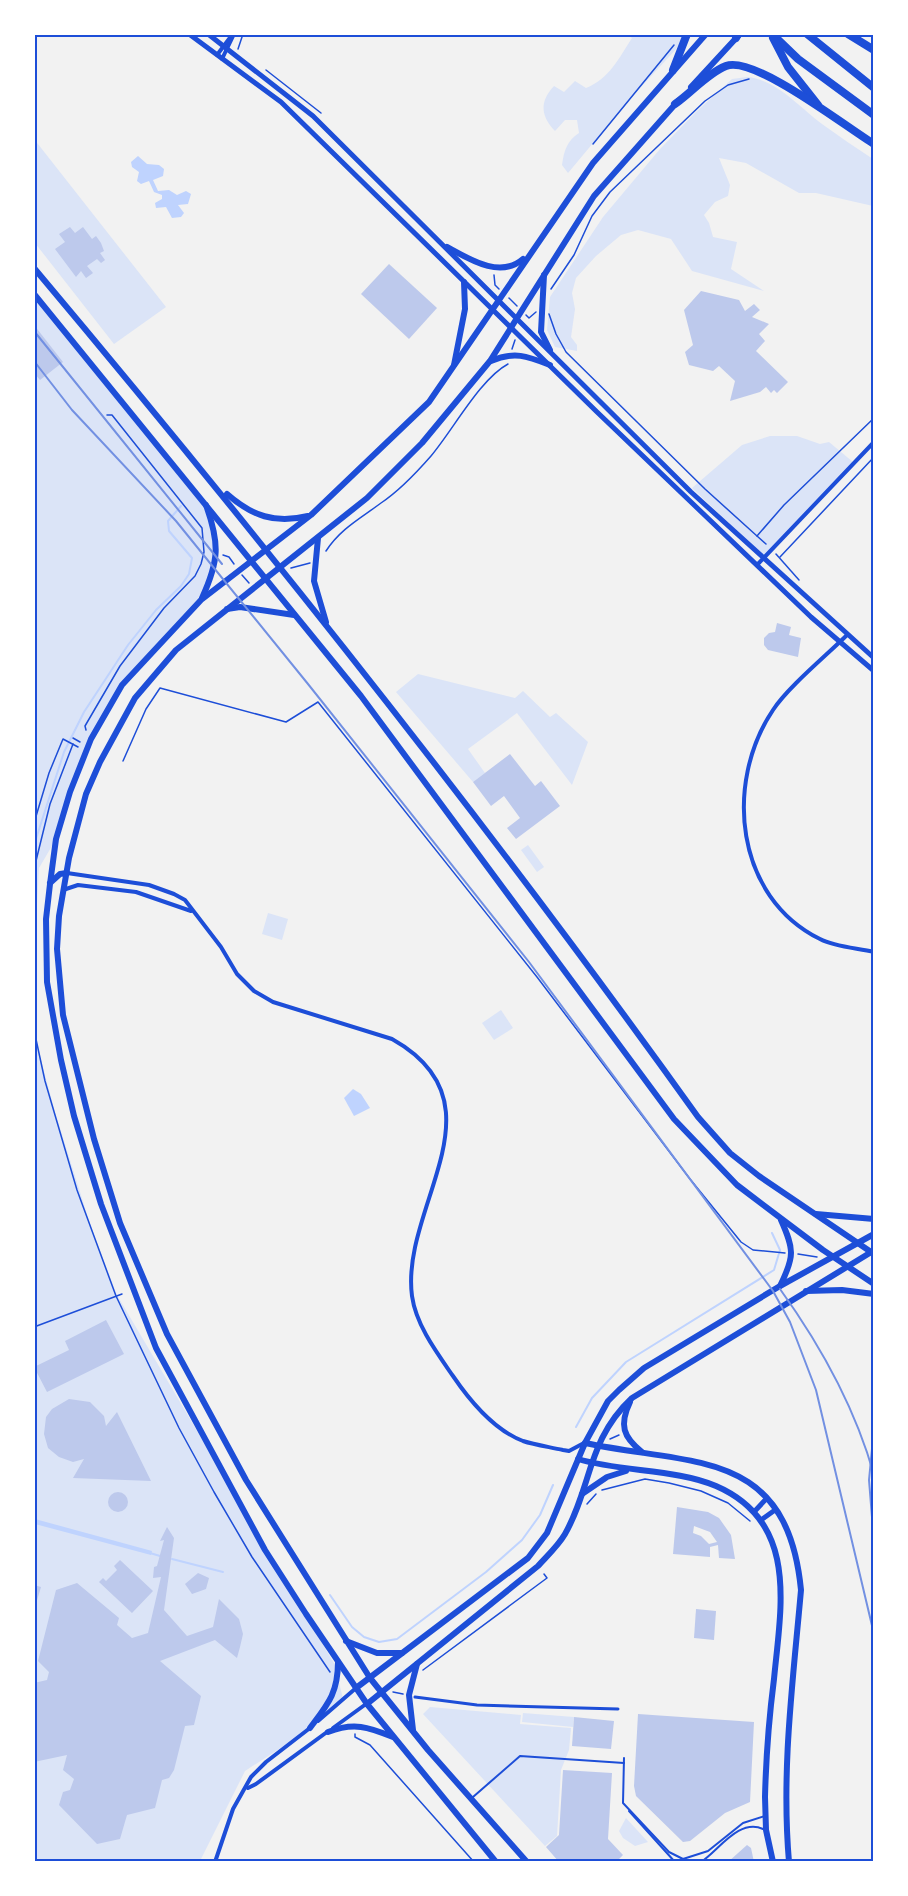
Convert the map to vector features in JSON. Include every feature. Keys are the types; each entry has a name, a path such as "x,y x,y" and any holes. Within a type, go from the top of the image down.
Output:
{"highway":[{"path":"673,70 687,34"},
{"path":"772,34 788,67 825,112"},
{"path":"772,34 798,59 873,115"},
{"path":"807,34 873,88"},
{"path":"848,34 871,48"},
{"path":"856,34 871,48"},
{"path":"675,104 716,72 727,66 743,64 772,77 873,144"}],"main road":[{"path":"496,1862 367,1704 338,1661 265,1550 156,1348 129,1280 82,1143 61,1060 47,982 46,919 50,884 56,839 91,739 122,685 201,600 311,515 403,430 429,402 593,163 706,34"},
{"path":"527,1862 473,1797 414,1733 370,1678 223,1440 167,1334 139,1272 94,1139 63,1015 57,949 63,890 86,794 100,762 135,698 177,650 225,609 367,498 422,444 490,362 594,196 738,36"},
{"path":"447,247 470,260 494,268 518,264 528,255"},
{"path":"34,268 267,548 484,828 698,1117 730,1153 812,1214 872,1252 632,1398 613,1415 602,1447 590,1463 581,1494 564,1535 553,1551 367,1704"},
{"path":"545,272 541,332 550,350"},
{"path":"453,369 465,309 464,282"},
{"path":"34,294 267,576 294,615 368,704 674,1119 731,1179 781,1219 873,1284"},
{"path":"490,362 502,356 520,354 550,365"},
{"path":"212,482 245,510 265,517 293,520 311,515"},
{"path":"201,600 214,567 218,544 203,499"},
{"path":"318,538 314,581 327,625"},
{"path":"225,609 240,607 294,615"},
{"path":"50,884 60,874 67,873"},
{"path":"61,1060 64,1045 70,1043"},
{"path":"812,1214 873,1219"},
{"path":"780,1286 788,1271 792,1244 781,1219"},
{"path":"356,1688 528,1558 547,1533 585,1443 608,1401 644,1368 780,1286 873,1234"},
{"path":"129,1280 139,1272"},
{"path":"806,1291 842,1290 873,1294"},
{"path":"632,1398 623,1420 624,1433 629,1442 642,1452"},
{"path":"585,1443 698,1461 727,1470 767,1498 793,1544 799,1566 801,1590 786,1754 785,1816 789,1862"},
{"path":"578,1459 715,1485 734,1495 753,1512 772,1540 782,1580 769,1722 765,1816 773,1862"},
{"path":"581,1494 598,1483 629,1470"},
{"path":"346,1640 377,1653 402,1653"},
{"path":"310,1728 334,1694 338,1682 338,1661"},
{"path":"414,1733 409,1695 417,1664"},
{"path":"328,1732 345,1725 354,1725 394,1738"}],"street":[{"path":"189,34 281,102 757,565 873,671"},
{"path":"208,34 313,116 692,492 873,658"},
{"path":"220,57 233,34"},
{"path":"757,565 873,442"},
{"path":"847,635 774,708 763,728 752,752 744,792 746,844 758,877 773,901 797,925 822,940 873,952"},
{"path":"67,873 149,885 185,900 221,947 237,974 254,991 273,1002 392,1040 406,1047 429,1069 442,1093 447,1118 445,1143 412,1270 412,1296 420,1321 439,1357 467,1396 484,1414 522,1440 569,1451 578,1459"},
{"path":"63,890 78,885 136,892 192,911"},
{"path":"569,1451 585,1443"},
{"path":"753,1512 767,1498"},
{"path":"760,1520 775,1509"},
{"path":"215,1862 233,1809 247,1788 250,1777 266,1761 310,1728 356,1688"},
{"path":"415,1696 477,1705 618,1709"},
{"path":"247,1788 256,1784 367,1704"}],"lane":[{"path":"473,1797 520,1756 624,1763"},
{"path":"624,1758 623,1798 628,1809 675,1862"},
{"path":"628,1809 669,1851 683,1859 708,1851 743,1823 765,1816"},
{"path":"701,1862 735,1833 756,1826 766,1830"}],"path":[{"path":"238,50 243,34"},
{"path":"593,144 675,44"},
{"path":"549,295 574,255 592,216 610,192 705,101 728,85 749,80"},
{"path":"283,82 327,119"},
{"path":"494,268 495,285 529,318 533,312 549,310 556,334 566,352 705,489 757,536 784,505 873,418"},
{"path":"326,551 338,534 384,502 431,456 489,379 510,363"},
{"path":"86,730 85,726 120,666 165,608 195,576 204,552 202,528 112,415 107,415"},
{"path":"780,558 873,457"},
{"path":"289,569 315,561"},
{"path":"123,761 146,709 160,688 286,722 318,702 542,983 684,1171 746,1248 780,1253"},
{"path":"73,738 80,742"},
{"path":"34,823 63,739 78,747"},
{"path":"34,869 50,804 73,744"},
{"path":"34,1327 122,1294"},
{"path":"602,1447 609,1439 624,1433"},
{"path":"585,1505 599,1491 645,1479 701,1491 728,1503 752,1523"},
{"path":"598,1483 599,1491"},
{"path":"420,1676 424,1668 546,1578 544,1574"},
{"path":"355,1737 370,1745 474,1862"}],"shaded area":[{"path":"628,35 684,35 678,47 629,100 568,173 562,165 565,150 579,133 577,120 565,120 555,131 545,114 546,98 554,86 564,92 575,81 586,88 601,79 613,67 632,38"},
{"path":"747,77 758,79 778,89 822,124 873,159 873,206 816,193 799,193 746,163 719,158 730,185 728,196 715,202 704,215 713,237 737,242 731,269 764,291 692,271 671,239 638,230 621,235 596,256 576,278 572,293 575,309 571,337 577,345 577,351 555,347 547,330 550,297 603,217 660,149 696,112 732,79"},
{"path":"34,139 166,307 114,344 35,243"},
{"path":"35,294 203,499 218,544 201,600 122,685 91,739 56,839 39,868 35,939"},
{"path":"770,436 797,436 820,444 829,442 853,462 763,559 747,540 692,488 742,445"},
{"path":"418,674 515,698 523,691 550,717 556,713 588,742 572,785 517,713 468,749 485,773 473,782 396,692"},
{"path":"528,845 544,867 537,872 521,850"},
{"path":"268,913 288,919 282,940 262,934"},
{"path":"501,1010 513,1028 494,1040 482,1023"},
{"path":"34,1022 38,1049 55,1112 91,1227 117,1295 335,1665 343,1699 316,1725 245,1771 200,1861 35,1861"},
{"path":"430,1707 521,1715 520,1724 571,1728 569,1750 561,1770 557,1836 545,1846 423,1714"},
{"path":"523,1713 574,1717 573,1727 522,1722"},
{"path":"626,1818 648,1842 635,1846 623,1838 619,1831"}],"water":[{"path":"138,156 147,164 159,165 164,169 163,176 153,180 158,191 169,190 177,195 186,191 191,194 188,204 178,205 184,213 181,217 172,218 166,207 156,208 155,203 162,199 162,195 154,192 149,181 141,184 137,181 139,172 132,167 131,162"},
{"path":"353,1089 361,1094 370,1108 354,1116 344,1098"},
{"path":"35,1519 152,1551 151,1555 35,1524"}],"building":[{"path":"70,227 75,233 83,227 92,239 96,236 104,251 100,253 105,260 101,263 97,259 87,266 93,273 86,278 81,271 76,277 55,249 65,242 59,234"},
{"path":"389,264 437,308 409,339 361,294"},
{"path":"701,291 739,300 745,311 754,304 760,310 752,317 769,324 759,334 765,341 756,351 788,382 777,393 774,390 771,393 766,387 760,392 730,401 735,381 719,366 713,371 689,365 685,352 693,345 684,310"},
{"path":"34,325 63,362 40,380 34,373"},
{"path":"777,623 791,627 789,635 801,638 798,657 768,650 764,645 764,638 769,633 775,632"},
{"path":"510,754 535,786 541,781 560,806 516,839 507,828 520,818 504,796 491,806 473,782"},
{"path":"106,1320 124,1354 47,1392 34,1367 69,1350 65,1341"},
{"path":"69,1399 90,1402 104,1416 106,1426 117,1412 151,1481 73,1478 84,1459 73,1462 59,1457 48,1448 44,1434 46,1417 52,1409"},
{"path":"118,1492 125,1495 128,1502 125,1509 118,1512 111,1509 108,1502 111,1495"},
{"path":"677,1507 708,1512 719,1518 731,1535 735,1559 719,1558 718,1545 710,1547 710,1557 673,1554","holes":["694,1526 710,1532 717,1542 709,1544 701,1536 693,1533"]},
{"path":"167,1527 174,1538 164,1610 187,1636 213,1627 219,1599 239,1619 243,1634 237,1658 215,1640 160,1661 201,1696 194,1725 185,1726 174,1770 169,1778 162,1780 155,1808 127,1815 120,1839 97,1844 59,1805 63,1792 70,1790 74,1779 63,1770 67,1755 34,1762 34,1683 47,1680 49,1672 38,1661 56,1590 77,1583 119,1618 117,1625 132,1638 148,1633 161,1577 153,1578 154,1567 157,1566 164,1540 160,1541"},
{"path":"120,1560 153,1591 132,1613 99,1582 103,1578 106,1581 117,1570 114,1566"},
{"path":"198,1573 209,1578 206,1589 192,1594 185,1584"},
{"path":"34,1585 41,1587 35,1607 34,1607"},
{"path":"696,1609 716,1611 714,1640 694,1638"},
{"path":"638,1714 754,1722 750,1802 725,1813 690,1841 683,1842 636,1796 634,1786"},
{"path":"574,1717 614,1721 611,1749 572,1746"},
{"path":"563,1770 612,1773 608,1839 623,1855 616,1862 559,1862 546,1847 559,1835"},
{"path":"747,1845 751,1848 754,1862 728,1862"}],"waterway":[{"path":"34,845 64,752 84,712 128,645 189,574 192,558 169,531 168,521 181,506"},
{"path":"576,1427 592,1398 626,1362 774,1270 780,1250 772,1233"},
{"path":"330,1595 352,1627 364,1637 379,1642 397,1639 486,1572 522,1540 540,1515 553,1485"},
{"path":"150,1553 160,1556"},
{"path":"172,1559 223,1572"}],"railway":[{"path":"34,331 222,564"},
{"path":"34,361 72,410 176,521 529,962 773,1291 790,1322 816,1390 874,1634"},
{"path":"780,1289 823,1355 847,1401 874,1475"},
{"path":"874,1428 869,1480 874,1542"}]}
